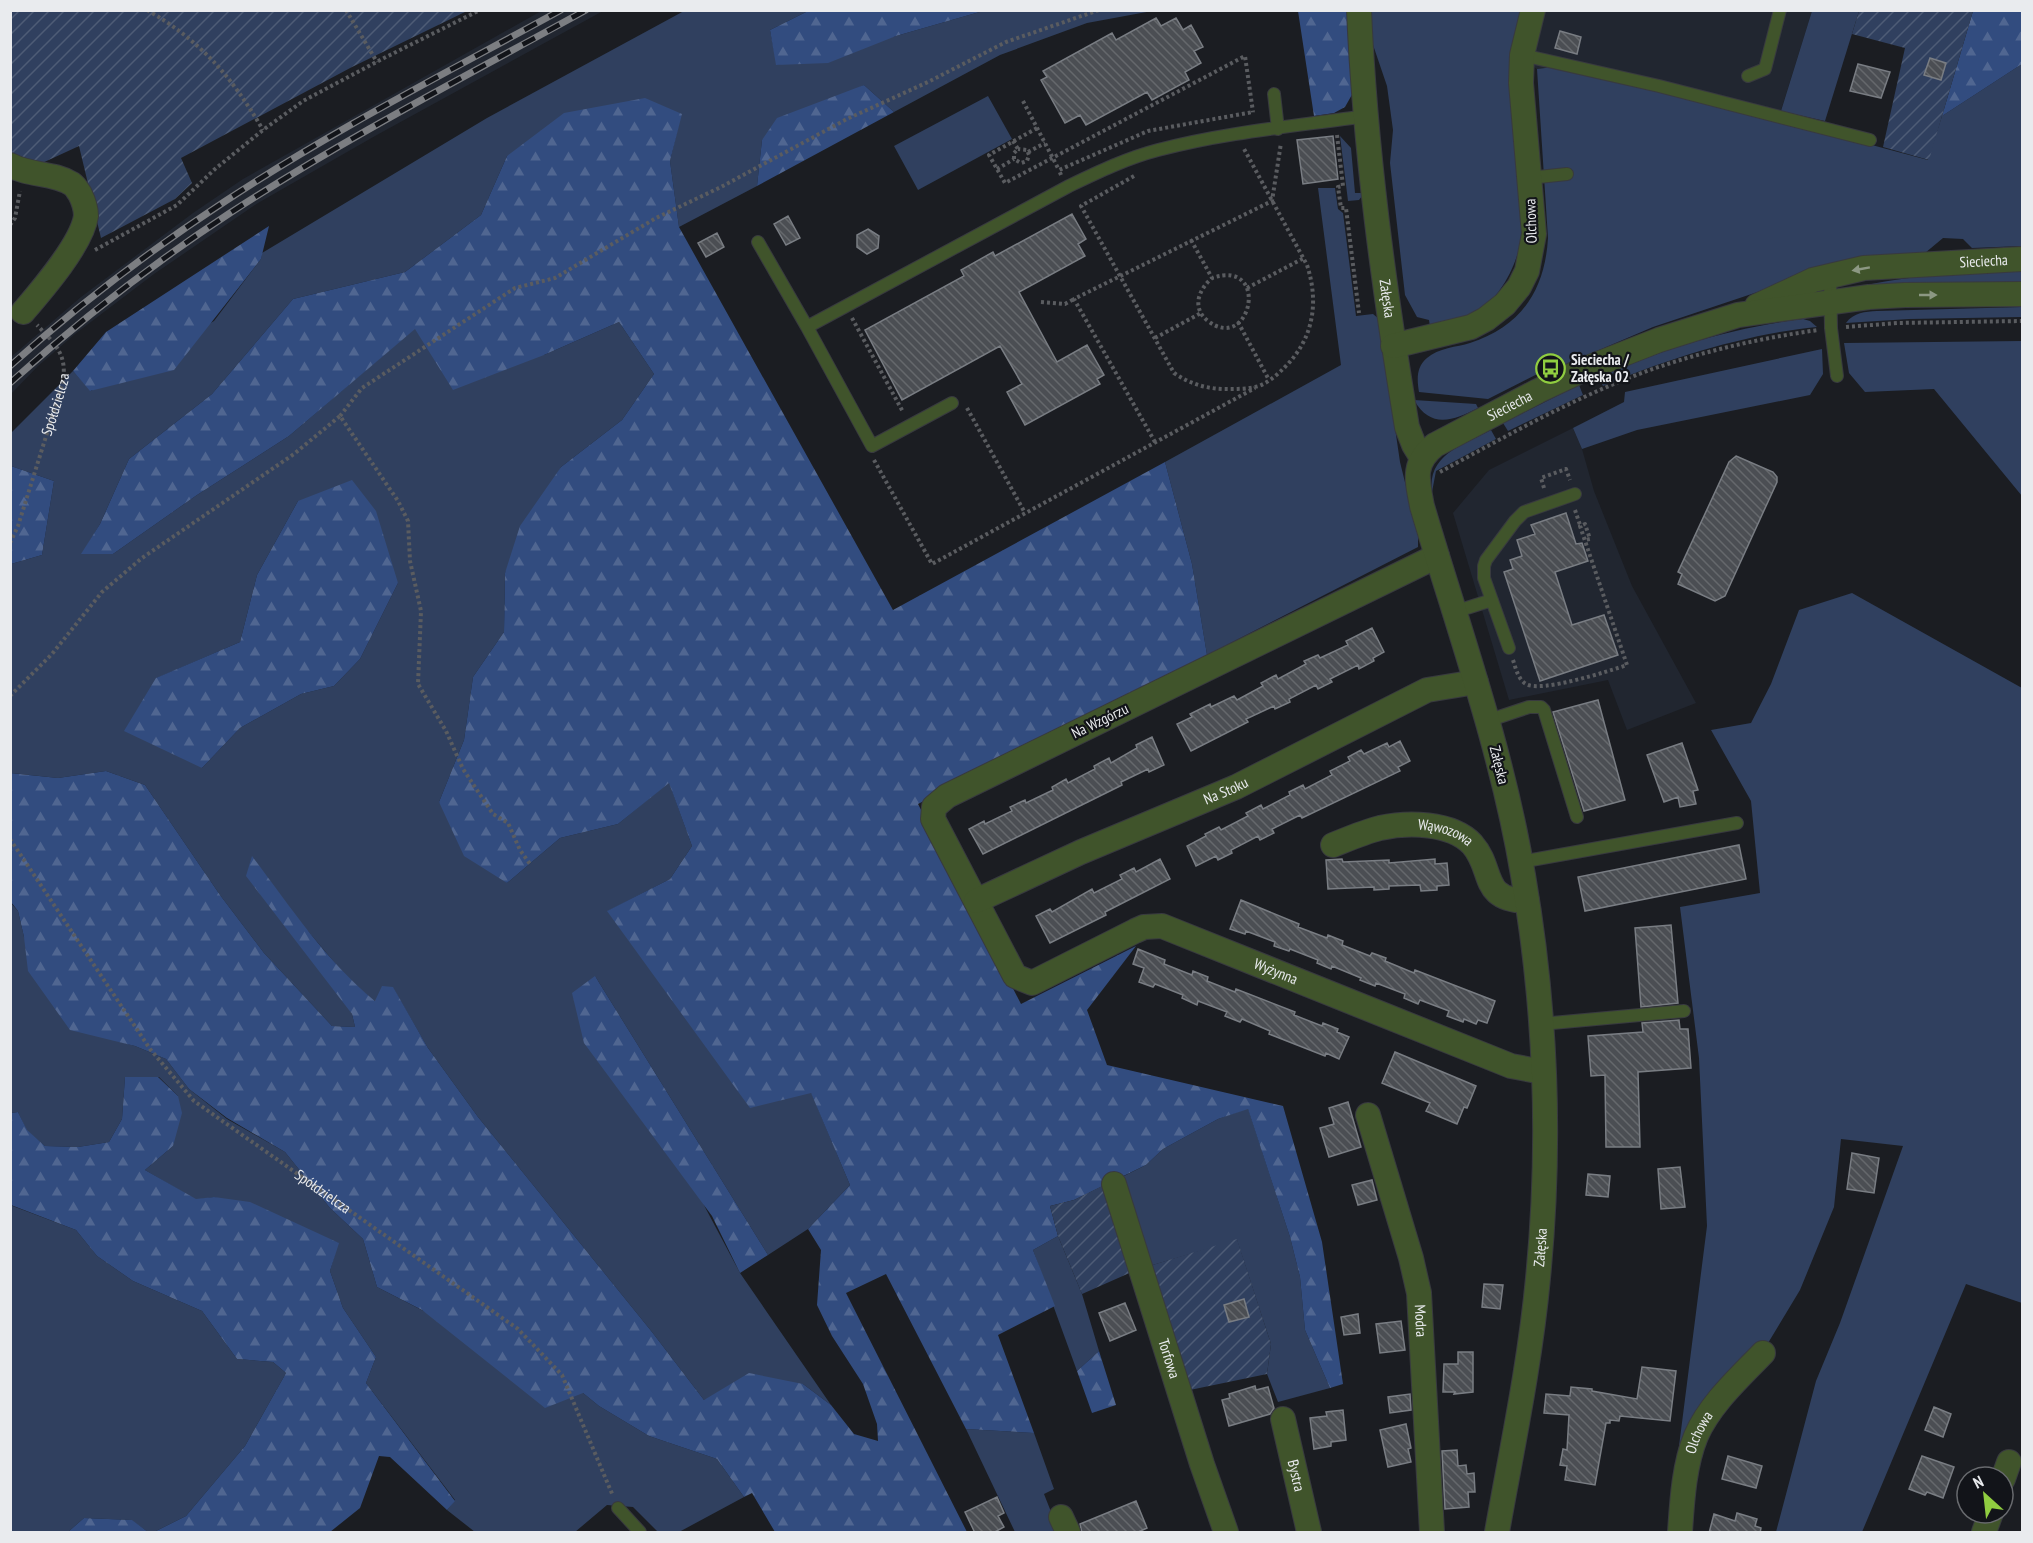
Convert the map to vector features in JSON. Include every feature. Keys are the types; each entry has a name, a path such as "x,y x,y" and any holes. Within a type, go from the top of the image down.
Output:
{"street":[{"name":"Załęska","path":"1359,10 1366,116 1381,261 1393,346 1407,427 1414,445 1431,466"},
{"name":"Olchowa","path":"1393,346 1471,327 1486,319 1505,304 1519,287 1527,271 1534,234 1521,83 1522,55 1533,10"},
{"path":"15,168 73,184 82,198 86,215 81,230 58,271 23,312"},
{"name":"Sieciecha","path":"1431,466 1435,445 1538,391 1585,369 1659,340 1738,315 1787,291 1830,276 1864,268 2022,259"},
{"name":"Sieciecha","path":"1738,315 1905,295 2022,294"},
{"name":"Załęska","path":"1431,466 1418,468 1417,480 1422,506 1487,721 1521,862 1541,1024 1544,1072 1545,1153 1538,1280 1527,1368 1497,1533"},
{"name":"Na Wzgórzu","path":"1015,976 933,819 934,807 947,796 1437,556"},
{"name":"Na Stoku","path":"976,901 1081,852 1236,787 1427,690 1476,682"},
{"name":"Wąwozowa","path":"1333,845 1382,827 1415,825 1449,829 1470,842 1476,849 1490,883 1498,894 1507,899 1527,901"},
{"name":"Wyżynna","path":"1015,976 1032,983 1144,927 1162,926 1511,1066 1544,1072"},
{"name":"Modra","path":"1368,1115 1411,1258 1419,1293 1432,1533"},
{"name":"Torfowa","path":"1114,1184 1226,1533"},
{"name":"Olchowa","path":"1680,1533 1688,1467 1696,1437 1707,1417 1725,1394 1763,1353"},
{"name":"Bystra","path":"1283,1419 1309,1533"}],"lane":[{"path":"1748,76 1765,69 1780,10"},
{"path":"1522,55 1659,86 1870,140"},
{"path":"1274,94 1275,134"},
{"path":"807,327 1110,166 1157,150 1236,134 1275,134 1366,116"},
{"path":"1529,178 1567,174"},
{"path":"758,242 872,446 952,403"},
{"path":"1830,276 1831,328 1836,376"},
{"path":"1509,648 1484,578 1484,566 1515,521 1529,510 1574,499"},
{"path":"1454,612 1492,600"},
{"path":"1487,721 1529,707 1540,707 1544,710 1577,817"},
{"path":"1521,862 1737,823"},
{"path":"1541,1024 1684,1011"},
{"path":"618,1508 640,1533"}],"path":[{"path":"147,10 173,25 207,52 225,72 263,130"},
{"path":"346,10 376,62"},
{"path":"65,259 100,249 177,205 263,130 303,101 480,10"},
{"path":"10,696 52,654 102,592 142,558 294,454 340,416 362,388 515,288 555,278 656,218 721,187 846,119 928,82 1006,42 1099,10"},
{"path":"1037,128 989,155 1005,183 1245,56 1253,112"},
{"path":"1023,101 1059,170"},
{"path":"1337,132 1343,186 1338,187 1341,208 1346,208 1359,313"},
{"path":"1272,201 1282,139 1275,134"},
{"path":"1014,141 1018,149"},
{"path":"875,462 932,564 1259,386 1293,360 1305,342 1313,319 1312,281 1304,258 1242,143 1252,142"},
{"path":"1028,152 1045,143"},
{"path":"1018,149 1028,152 1029,158 1024,162 1014,159 1014,153 1018,149"},
{"path":"997,168 1014,159"},
{"path":"1024,162 1029,170"},
{"path":"10,225 15,218 20,195 15,168"},
{"path":"1139,173 1081,206 1174,373 1186,381 1201,386 1223,389 1259,386"},
{"path":"1041,302 1065,304 1272,201"},
{"path":"1191,240 1212,278"},
{"path":"1247,288 1304,258"},
{"path":"1220,275 1236,277 1247,288 1250,305 1238,322 1228,327 1219,326 1211,323 1201,313 1199,293 1203,285 1212,278 1220,275"},
{"path":"1074,299 1155,442"},
{"name":"Spółdzielcza","path":"10,543 18,526 63,382 65,366 62,354 23,312"},
{"path":"1155,338 1201,313"},
{"path":"851,315 910,425"},
{"path":"1431,466 1648,371 1731,347 1831,328 1897,323 2022,321"},
{"path":"1238,322 1269,380"},
{"path":"340,416 398,501 408,521 410,561 422,611 418,684 446,731 463,769 493,814 507,823 520,850 530,864"},
{"path":"974,420 1025,513"},
{"path":"1509,648 1520,679 1532,687 1594,676 1627,665 1580,526 1585,524 1590,539 1585,540 1582,531 1579,522 1576,513 1574,499"},
{"name":"Spółdzielcza","path":"10,839 150,1049 194,1101 518,1329 562,1375 618,1508"}],"shaded area":[{"path":"543,10 603,11 258,203 154,274 75,334 38,366 11,394 11,357 81,297 193,213 243,179"},
{"path":"11,11 467,11 352,67 181,158 192,183 175,199 101,238 79,146 14,176 11,183"},
{"path":"684,11 808,11 770,30 777,65 896,36 983,11 1152,11 1087,23 1000,55 894,112 864,85 762,140 757,186 679,227 670,161 681,114 507,156 481,215 405,272 293,299 212,394 129,459 100,524 82,554 113,554 197,495 289,436 415,328 544,355 619,322 654,374 622,420 561,467 505,573 504,632 473,677 464,740 439,802 507,883 560,838 618,824 669,782 692,846 670,879 608,911 811,1092 850,1185 808,1229 768,1255 595,976 706,1209 740,1273 831,1405 803,1384 704,1400 652,1332 478,1117 428,1048 393,988 375,1001 352,983 307,930 352,1014 355,1027 332,1026 264,953 220,895 145,785 106,771 58,778 11,773 11,564 42,555 54,481 11,466 11,433 73,371 91,391 214,321 261,259 262,253 487,118","holes":["298,501 398,583 360,659 334,686 301,694 240,728 202,768 157,678 240,642 257,575"]},
{"path":"1370,11 1524,11 1523,232 1516,258 1505,282 1488,303 1466,318 1430,327 1429,320 1417,317 1405,295 1390,163 1393,130 1387,86 1371,39"},
{"path":"1524,11 1812,11 1778,120 1553,67 1537,69 1512,54"},
{"path":"1812,11 1859,11 1825,121 1781,111"},
{"path":"1859,11 1973,11 1929,160 1883,147 1905,48 1852,34"},
{"path":"2022,64 2022,246 1972,248 1963,239 1943,238 1925,253 1847,262 1653,327 1564,365 1563,361 1488,399 1419,392 1419,370 1427,358 1442,350 1488,336 1503,327 1527,304 1542,274 1548,238 1537,69 1553,67 1778,120 1928,160 1942,116"},
{"path":"988,96 1012,139 918,190 894,146"},
{"path":"1340,136 1351,148 1355,193 1362,193 1359,200 1348,201"},
{"path":"1318,188 1335,188 1338,209 1343,213 1356,316 1373,314 1379,319 1400,462 1418,535 1418,547 1207,655 1192,564 1165,462 1341,365"},
{"path":"2022,271 2022,282 1904,283 1842,291 1887,281 1932,275"},
{"path":"2022,307 2022,317 1909,319 1846,323 1856,315 1873,311"},
{"path":"1803,319 1817,327 1736,341 1653,366 1603,386 1599,377 1673,348 1725,333"},
{"path":"2022,341 2022,496 1934,389 1865,392 1849,373 1844,343"},
{"path":"1822,349 1823,374 1810,395 1637,430 1582,449 1573,428 1624,402 1625,392"},
{"path":"1579,385 1583,395 1508,431 1503,423"},
{"path":"1414,400 1476,404 1478,408 1452,419 1435,419 1428,416"},
{"path":"1573,428 1582,449 1594,491 1632,586 1696,703 1627,730 1608,680 1509,700 1453,513 1489,470"},
{"path":"1491,430 1496,439 1436,471 1432,492 1435,468 1441,460 1459,446"},
{"path":"1852,593 2022,688 2022,1303 1966,1284 1862,1532 1776,1532 1816,1381 1840,1323 1903,1146 1841,1139 1834,1207 1800,1290 1765,1348 1678,1454 1707,1226 1699,1058 1680,907 1760,893 1751,801 1711,730 1751,723 1771,684 1799,610"},
{"path":"10,902 18,911 24,937 114,1040 166,1059 189,1089 227,1119 285,1152 330,1208 363,1239 377,1287 583,1393 599,1406 649,1436 717,1459 744,1497 679,1532 658,1532 633,1507 607,1505 575,1532 475,1532 447,1510 455,1500 366,1383 376,1357 343,1308 330,1271 338,1243 214,1197 196,1200 145,1170 173,1146 178,1096 159,1077 125,1077 122,1119 109,1142 78,1147 45,1146 27,1131 18,1112 11,1113"},
{"path":"1248,1108 1290,1237 1300,1277 1305,1330 1330,1388 1278,1402 1267,1374 1271,1344 1237,1240 1146,1267 1120,1178 1146,1165 1163,1149 1218,1119"},
{"path":"1104,1185 1134,1271 1082,1294 1058,1236 1050,1206 1074,1200"},
{"path":"10,1205 76,1230 97,1256 133,1281 202,1311 237,1359 273,1362 286,1373 245,1446 186,1516 154,1532 148,1532 131,1520 84,1518 68,1532 11,1532"},
{"path":"1058,1236 1082,1294 1099,1351 1077,1371 1033,1250"},
{"path":"1237,1239 1271,1344 1267,1374 1185,1391 1146,1267"},
{"path":"966,1429 1034,1433 1054,1489 1044,1494 1059,1532 1015,1532"}],"green space":[{"path":"808,11 983,11 896,36 828,63 776,65 770,30"},
{"path":"1298,11 1349,11 1354,91 1345,107 1334,113 1314,116"},
{"path":"1973,11 2022,11 2022,64 1942,116"},
{"path":"864,85 894,112 757,186 762,140 777,118"},
{"path":"645,98 682,114 670,161 679,227 893,610 1165,462 1192,564 1207,655 918,804 1021,1004 1136,946 1087,1010 1107,1065 1283,1106 1322,1242 1343,1384 1330,1388 1305,1330 1300,1277 1290,1237 1248,1109 1218,1119 1163,1149 1146,1165 1074,1200 1050,1206 1058,1236 1033,1250 1055,1306 998,1335 1034,1433 966,1429 886,1274 846,1293 967,1532 775,1532 752,1493 744,1497 717,1459 649,1436 599,1406 583,1393 545,1408 422,1310 377,1287 363,1239 330,1208 285,1152 227,1118 189,1089 166,1059 135,1046 70,1030 28,971 18,911 11,902 10,773 58,778 106,771 145,785 220,895 264,953 332,1026 355,1027 352,1014 246,876 252,856 309,932 340,969 357,985 375,1001 382,986 393,987 428,1048 478,1117 652,1332 704,1400 749,1373 803,1384 831,1405 854,1434 878,1441 877,1424 863,1384 832,1336 817,1305 821,1250 808,1229 850,1185 811,1093 750,1108 607,911 670,879 692,846 669,783 618,824 560,838 507,883 464,856 439,802 464,740 473,677 504,632 505,573 520,526 561,467 622,420 654,374 619,322 544,355 453,390 415,329 289,436 197,495 113,554 81,554 100,524 129,459 212,394 293,299 405,272 481,215 507,156 564,113"},
{"path":"269,226 261,259 174,370 90,391 73,371 106,332"},
{"path":"11,466 54,481 42,555 11,564"},
{"path":"352,480 376,511 398,583 360,659 334,686 301,694 240,728 202,768 124,731 156,678 240,642 257,575 298,501"},
{"path":"595,976 768,1255 740,1273 712,1216 584,1043 572,993"},
{"path":"125,1077 158,1077 178,1096 182,1113 173,1146 145,1170 196,1199 214,1197 250,1202 339,1243 330,1271 343,1308 376,1357 366,1383 455,1501 447,1510 390,1457 379,1456 360,1508 330,1532 154,1532 186,1516 245,1446 286,1373 273,1362 237,1359 202,1311 133,1281 97,1256 76,1230 11,1205 11,1113 18,1112 27,1130 45,1146 78,1147 109,1142 122,1119"},
{"path":"1099,1351 1116,1405 1092,1413 1077,1371"},
{"path":"84,1518 132,1520 148,1532 68,1532"}],"building":[{"path":"1156,18 1161,26 1176,18 1183,30 1191,25 1203,47 1194,51 1201,63 1185,72 1189,80 1152,100 1147,92 1086,125 1080,115 1065,123 1041,80 1047,77 1043,71 1112,33 1116,40"},
{"path":"1560,31 1581,37 1577,54 1555,48"},
{"path":"1930,58 1946,63 1941,80 1924,75"},
{"path":"1858,64 1890,72 1881,98 1850,91"},
{"path":"1333,136 1338,179 1303,184 1297,140"},
{"path":"1072,214 1086,239 1078,244 1085,256 1019,292 1057,362 1087,345 1104,375 1097,379 1100,384 1025,425 1007,392 1022,384 1000,346 902,400 865,330 964,276 961,270 993,252 995,256"},
{"path":"788,216 800,238 786,245 774,224"},
{"path":"868,229 879,236 878,248 867,254 857,247 857,235"},
{"path":"717,233 724,247 706,257 698,243"},
{"path":"1736,456 1773,472 1777,477 1777,482 1725,596 1715,601 1678,584 1682,574 1678,572 1729,462"},
{"path":"1566,513 1576,544 1582,543 1588,561 1555,572 1572,625 1604,615 1618,655 1540,681 1504,572 1513,569 1510,560 1522,556 1517,540 1535,534 1531,525"},
{"path":"1372,628 1384,652 1373,658 1374,661 1359,669 1358,665 1330,679 1332,682 1318,689 1316,685 1289,699 1290,702 1275,709 1274,706 1246,719 1248,722 1191,751 1177,724 1192,717 1190,714 1234,696 1237,700 1263,686 1261,683 1276,675 1278,679 1306,664 1304,661 1318,655 1320,658 1348,645 1346,641"},
{"path":"1598,700 1625,800 1584,811 1553,712"},
{"path":"1152,737 1164,765 1149,772 1148,769 1121,782 1122,785 983,854 969,829 1012,811 1010,807 1025,800 1026,803 1053,790 1052,787 1066,779 1068,783 1095,769 1094,766 1109,758 1111,763 1137,748 1136,745"},
{"path":"1400,741 1410,761 1398,767 1400,771 1302,818 1300,815 1272,829 1274,833 1260,840 1258,836 1231,850 1232,853 1218,860 1216,856 1196,866 1187,846 1206,836 1205,834 1219,827 1221,830 1248,816 1246,813 1261,805 1263,809 1290,795 1289,792 1303,785 1305,789 1332,775 1330,771 1350,761 1348,757 1361,750 1364,754 1387,743 1389,747"},
{"path":"1682,743 1698,790 1693,791 1696,804 1680,807 1678,797 1664,802 1647,755"},
{"path":"1739,845 1746,879 1585,911 1578,877"},
{"path":"1160,859 1170,879 1050,943 1036,916 1050,909 1052,912 1092,889 1094,893 1122,879 1120,875 1134,868 1136,872"},
{"path":"1342,859 1343,862 1389,860 1389,863 1435,859 1435,864 1447,863 1449,885 1437,886 1437,890 1421,891 1420,885 1389,886 1389,889 1374,890 1374,887 1328,889 1326,860"},
{"path":"1241,900 1299,924 1298,927 1327,938 1328,935 1343,941 1342,945 1370,956 1372,953 1386,958 1385,961 1414,973 1415,970 1495,1001 1487,1023 1478,1020 1476,1024 1464,1019 1463,1022 1447,1016 1449,1011 1420,1000 1418,1004 1404,998 1405,994 1376,983 1375,986 1332,966 1331,969 1317,963 1318,960 1290,949 1289,951 1274,946 1275,942 1246,931 1245,934 1230,929"},
{"path":"1671,925 1678,1003 1641,1007 1635,928"},
{"path":"1138,949 1165,960 1164,964 1192,975 1193,971 1208,977 1207,981 1235,992 1236,989 1295,1012 1294,1015 1322,1026 1323,1023 1338,1029 1337,1032 1349,1037 1339,1059 1326,1053 1325,1056 1269,1034 1270,1031 1242,1019 1240,1022 1225,1016 1227,1012 1198,1001 1197,1005 1182,998 1183,995 1155,984 1153,987 1139,982 1144,968 1133,964"},
{"path":"1679,1020 1680,1029 1688,1029 1691,1068 1638,1072 1640,1147 1606,1147 1605,1075 1591,1076 1588,1036 1643,1032 1642,1023"},
{"path":"1395,1052 1476,1086 1457,1124 1426,1111 1430,1103 1382,1083"},
{"path":"1348,1102 1361,1147 1329,1157 1320,1128 1334,1124 1329,1108"},
{"path":"1852,1153 1879,1158 1874,1193 1847,1189"},
{"path":"1680,1167 1685,1207 1661,1209 1658,1169"},
{"path":"1588,1174 1610,1176 1608,1197 1586,1195"},
{"path":"1372,1180 1377,1200 1358,1205 1352,1185"},
{"path":"1484,1284 1503,1285 1500,1309 1482,1307"},
{"path":"1244,1299 1249,1317 1229,1322 1224,1305"},
{"path":"1125,1303 1136,1330 1110,1341 1099,1313"},
{"path":"1358,1314 1360,1333 1344,1335 1341,1317"},
{"path":"1401,1321 1405,1350 1380,1353 1376,1324"},
{"path":"1458,1352 1473,1352 1473,1392 1454,1394 1455,1392 1443,1392 1444,1364 1458,1364"},
{"path":"1642,1367 1676,1371 1670,1421 1620,1416 1619,1421 1610,1420 1610,1423 1606,1423 1595,1485 1565,1480 1567,1466 1560,1465 1563,1449 1567,1450 1569,1415 1544,1413 1546,1394 1570,1396 1571,1387 1637,1399"},
{"path":"1255,1386 1256,1390 1268,1387 1274,1408 1270,1414 1229,1426 1222,1400 1230,1398 1229,1394"},
{"path":"1410,1394 1411,1410 1390,1413 1388,1397"},
{"path":"1934,1407 1951,1414 1943,1437 1925,1430"},
{"path":"1343,1410 1346,1440 1331,1442 1331,1446 1314,1449 1310,1418 1327,1416 1326,1412"},
{"path":"1406,1424 1411,1448 1408,1449 1411,1462 1388,1467 1380,1430"},
{"path":"1457,1450 1458,1466 1466,1465 1467,1474 1474,1473 1475,1492 1468,1492 1469,1507 1445,1509 1442,1451"},
{"path":"1728,1456 1762,1466 1756,1488 1722,1479"},
{"path":"1922,1456 1954,1467 1943,1498 1909,1489"},
{"path":"997,1497 1004,1513 998,1516 1004,1527 993,1533 975,1533 965,1512"},
{"path":"1136,1501 1147,1528 1136,1533 1082,1533 1080,1524"},
{"path":"1737,1513 1757,1519 1755,1526 1761,1528 1760,1533 1709,1533 1714,1514 1735,1521"}],"railway":[{"path":"10,366 114,280 224,202 348,126 561,10"},
{"path":"10,383 117,294 172,252 230,213 361,134 586,10"}],"place":[{"name":"Sieciecha / Załęska 02","path":"1550,369"}]}
